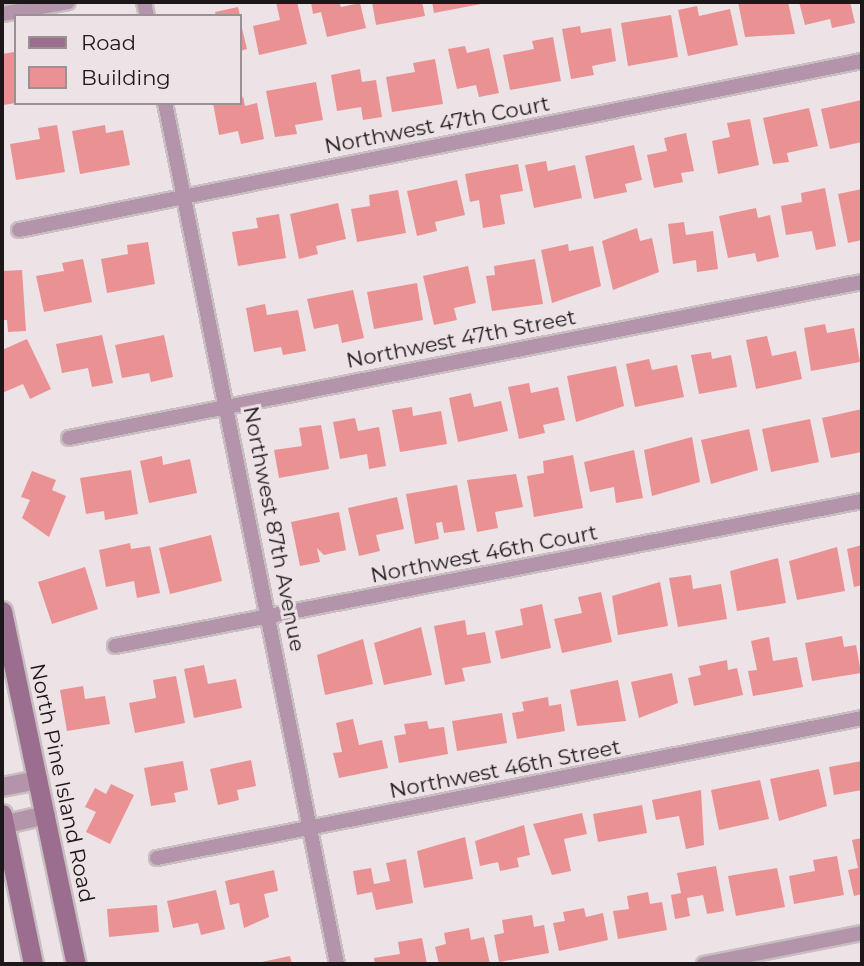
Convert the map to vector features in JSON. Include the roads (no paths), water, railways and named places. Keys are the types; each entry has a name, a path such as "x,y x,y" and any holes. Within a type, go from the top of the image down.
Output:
{"main road":[{"name":"North Pine Island Road","path":"2,611 76,964"},
{"path":"3,821 33,964"}],"street":[{"path":"2,14 68,2"},
{"name":"Northwest 47th Court","path":"19,230 862,61"},
{"name":"Northwest 87th Avenue","path":"165,105 228,406 337,964"},
{"name":"Northwest 47th Street","path":"69,438 862,282"},
{"name":"Northwest 46th Court","path":"114,646 862,501"},
{"name":"Northwest 46th Street","path":"157,858 862,718"},
{"path":"2,787 38,780"},
{"path":"3,821 46,815"},
{"path":"704,964 862,933"}]}
